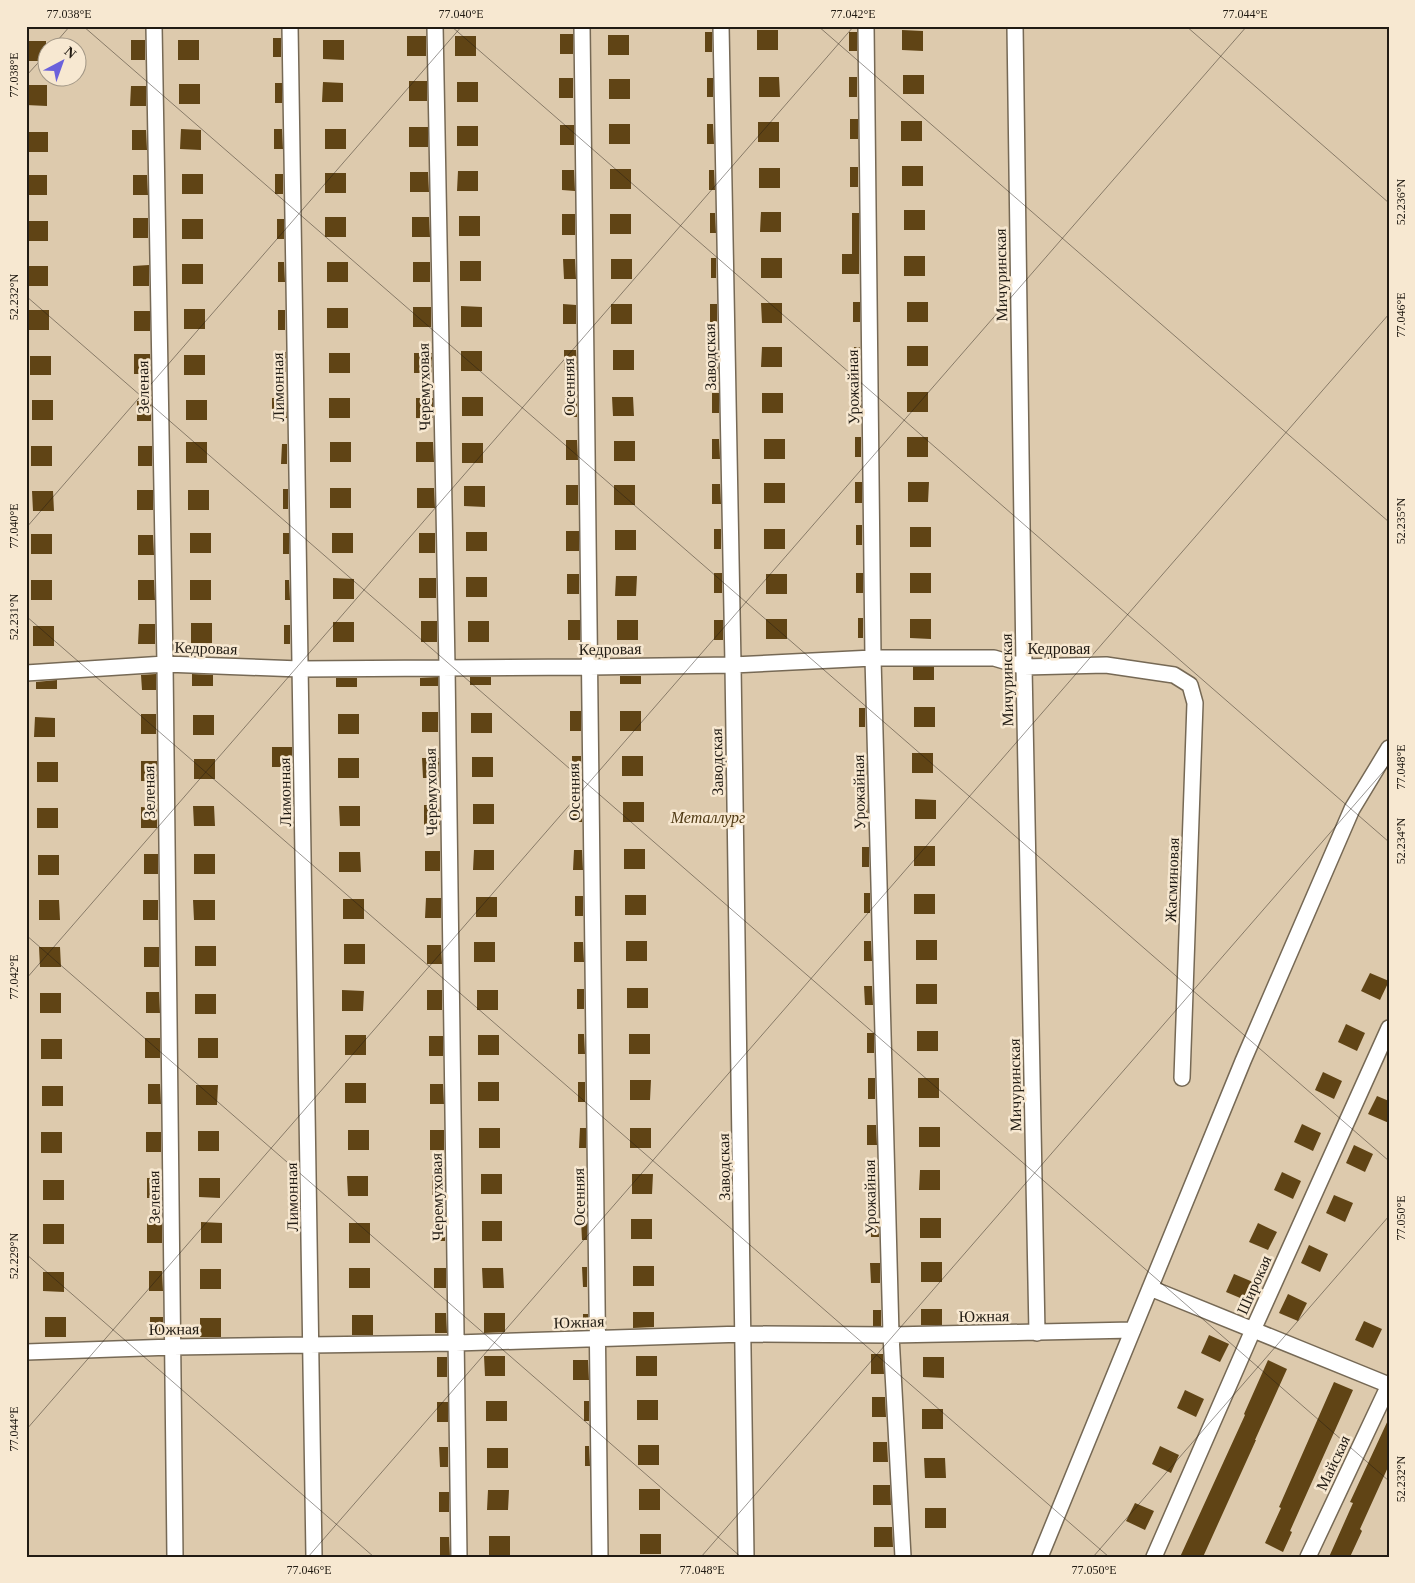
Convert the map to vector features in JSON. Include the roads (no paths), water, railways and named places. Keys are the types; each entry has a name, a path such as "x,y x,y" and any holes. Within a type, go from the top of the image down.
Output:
{"street":[{"name":"Зеленая","path":"154,26 165,664 175,1557"},
{"name":"Лимонная","path":"290,26 314,1557"},
{"name":"Черемуховая","path":"435,26 447,667 459,1557"},
{"name":"Осенняя","path":"582,26 600,1557"},
{"name":"Заводская","path":"721,26 744,1334 746,1557"},
{"name":"Урожайная","path":"866,26 874,658 891,1335 903,1557"},
{"name":"Мичуринская","path":"1015,26 1024,667 1037,1333"},
{"name":"Кедровая","path":"26,672 165,664 300,669 589,667 733,665 874,658 994,658 1024,667 1106,665 1174,675 1190,684"},
{"name":"Жасминовая","path":"1182,1078 1196,703 1190,684"},
{"path":"1040,1557 1243,1061 1352,808 1389,748"},
{"name":"Широкая","path":"1154,1557 1253,1330 1389,1028"},
{"path":"1150,1288 1389,1385"},
{"name":"Южная","path":"26,1352 173,1346 456,1343 744,1334 891,1335 1133,1330"},
{"name":"Майская","path":"1308,1557 1389,1385"}],"park label":[{"name":"Металлург","path":"708,817"}]}
